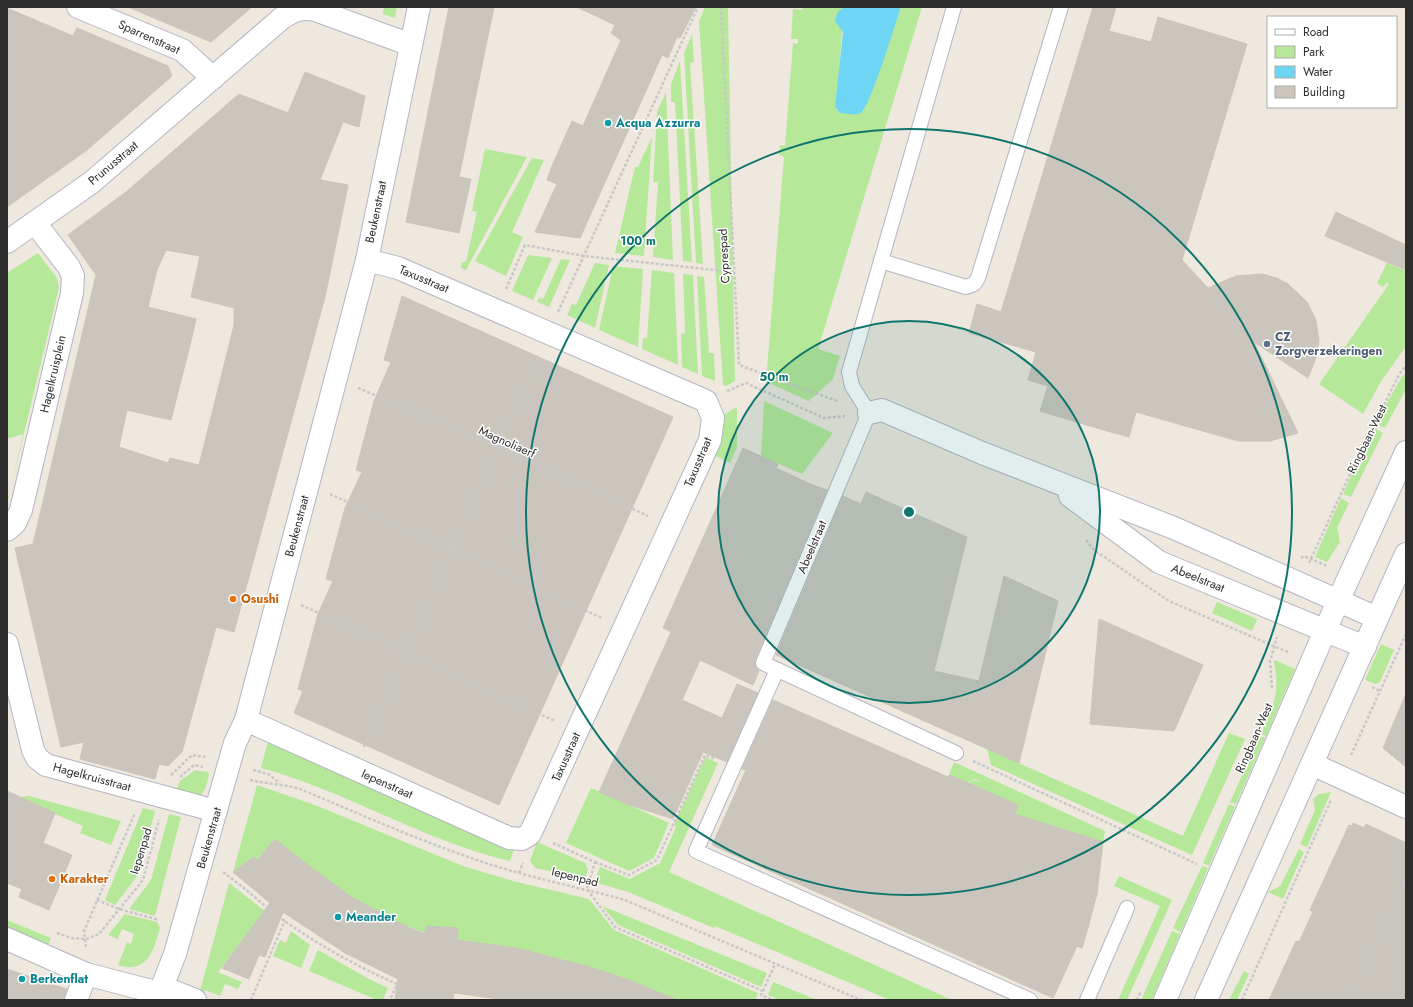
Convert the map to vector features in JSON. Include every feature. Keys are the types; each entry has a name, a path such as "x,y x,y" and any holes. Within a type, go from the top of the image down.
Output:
{"street":[{"name":"Sparrenstraat","path":"78,7 182,50 213,78"},
{"name":"Beukenstraat","path":"159,993 176,954 235,744 246,720 336,379 367,260 419,7"},
{"name":"Prunusstraat","path":"7,242 92,182 282,18 294,10 306,8 411,46"},
{"name":"Hagelkruisplein","path":"7,530 15,523 21,510 72,292 73,276 69,267 35,223"},
{"name":"Taxusstraat","path":"367,260 398,268 706,401 713,418 710,440 530,834"},
{"name":"Abeelstraat","path":"869,412 882,410 982,453 1174,528 1377,618"},
{"name":"Ringbaan-West","path":"1165,1000 1338,601 1406,452"},
{"name":"Abeelstraat","path":"1048,479 1159,562 1365,647"},
{"path":"1206,1000 1406,554"},
{"name":"Hagelkruisstraat","path":"7,644 33,750 37,758 46,765 216,811"},
{"name":"Iepenstraat","path":"246,720 508,838 522,838 530,834"},
{"path":"1312,764 1342,776 1406,807"},
{"path":"7,939 86,974 159,993 194,1000"},
{"path":"76,1000 86,974"}],"lane":[{"path":"869,412 852,386 849,372 954,7"},
{"path":"880,261 966,287 974,284 978,278 1061,7"},
{"name":"Abeelstraat","path":"869,412 763,663 956,753"},
{"path":"777,670 696,851 1030,1000"},
{"path":"1087,1000 1127,908"}],"path":[{"path":"354,769 548,333 698,7"},
{"name":"Cyprespad","path":"721,7 739,365 869,412"},
{"path":"496,310 525,245 584,256 734,272"},
{"name":"Ringbaan-West","path":"1300,584 1364,444 1400,373 1406,366"},
{"name":"Magnoliaerf","path":"336,379 498,447 670,526"},
{"path":"706,401 746,383 824,418 869,412"},
{"path":"308,484 624,628"},
{"path":"279,595 578,731"},
{"name":"Ringbaan-West","path":"1272,693 1271,654 1287,615"},
{"path":"1242,1000 1406,634"},
{"path":"956,753 1198,865"},
{"path":"530,834 629,875 657,860 705,754 718,760"},
{"name":"Iepenpad","path":"280,784 300,789 455,852 520,874 587,889 625,900 861,1000"},
{"path":"142,791 138,805 97,900 119,909 183,927"},
{"name":"Iepenpad","path":"97,900 84,931 86,939 99,934 143,880 166,797"},
{"path":"1195,872 1201,858"},
{"path":"202,859 235,881 285,920 339,955 397,984 390,1000"},
{"path":"595,862 587,889 615,927 763,991"},
{"path":"1349,1000 1406,879"},
{"path":"251,1000 285,920"},
{"path":"773,1000 761,995 775,964"},
{"path":"1137,1000 1143,986"}],"green space":[{"path":"384,7 397,7 395,18 383,14"},
{"path":"705,7 728,7 735,381 726,386 723,385 699,21"},
{"path":"803,7 844,7 836,109 840,113 863,111 901,7 922,7 818,349 840,356 833,379 809,401 766,382 784,157 779,155 780,145 785,146 793,43 798,44 798,39 791,39 793,9 802,10"},
{"path":"692,34 694,62 690,63 703,264 696,263 684,53"},
{"path":"680,61 692,262 683,261 675,102 671,102 671,84"},
{"path":"666,92 673,260 653,257 658,182 653,182 657,112"},
{"path":"652,137 644,256 615,253 635,167 638,167"},
{"path":"485,149 527,157 466,270 461,268 462,262 466,262 477,212 472,211"},
{"path":"532,158 544,160 512,232 523,237 506,276 475,261"},
{"path":"38,253 57,278 59,288 12,485 23,434 7,439 7,273"},
{"path":"528,255 552,258 533,300 512,291"},
{"path":"561,259 570,260 549,307 537,302 539,298 543,299"},
{"path":"595,263 609,265 595,328 567,315 572,304 576,305"},
{"path":"1387,263 1406,271 1406,346 1380,383 1363,414 1319,384 1389,284 1387,283 1383,287 1377,283"},
{"path":"613,266 643,269 638,347 599,330"},
{"path":"652,270 674,273 678,365 642,349 643,338 647,338"},
{"path":"683,274 693,275 698,374 682,367 681,334 685,333"},
{"path":"697,276 704,277 709,353 714,353 715,381 702,376"},
{"path":"1403,375 1406,376 1406,389 1385,428 1375,423"},
{"path":"764,401 833,433 802,474 761,456"},
{"path":"737,407 737,447 730,463 711,454 718,418"},
{"path":"1373,427 1383,433 1351,497 1343,494"},
{"path":"1341,498 1349,503 1337,528 1340,542 1327,562 1315,557"},
{"path":"1217,602 1257,619 1252,631 1212,613"},
{"path":"1381,644 1394,650 1380,682 1375,684 1365,680"},
{"path":"1275,660 1295,669 1266,736 1261,734 1275,699"},
{"path":"1229,733 1245,739 1192,855 991,765 987,749 1183,836"},
{"path":"1260,736 1265,738 1236,804 1230,802"},
{"path":"268,741 515,846 510,861 446,841 324,789 261,768"},
{"path":"705,757 718,763 669,872 952,1000 890,1000 715,926 714,928 628,892 594,882 600,867 630,879 660,863 676,827 674,825"},
{"path":"954,762 1105,831 1103,842 1015,814 1018,805 968,784 973,780 982,782 974,779 967,783 949,775"},
{"path":"195,770 208,772 209,774 206,787 202,793 197,797 176,790 180,781"},
{"path":"257,785 315,805 463,866 513,881 589,899 614,930 758,993 755,1000 675,1000 629,980 564,960 516,948 457,941 424,933 393,920 350,896 275,839 256,860 252,857 233,872"},
{"path":"591,788 669,823 654,858 629,871 566,843"},
{"path":"1331,792 1307,847 1300,844 1315,810 1313,799 1319,794"},
{"path":"29,796 121,821 111,845 80,833 83,826 22,800 22,797"},
{"path":"1229,804 1235,807 1209,866 1203,863"},
{"path":"143,808 155,811 138,875 115,905 105,900"},
{"path":"169,814 181,817 155,916 129,909 151,880"},
{"path":"537,842 585,863 588,869 585,879 535,868 530,861"},
{"path":"1299,849 1304,852 1283,899 1268,892 1280,886"},
{"path":"1202,866 1208,868 1181,932 1173,928"},
{"path":"1119,876 1172,900 1127,1000 1118,1000 1160,906 1114,886"},
{"path":"229,883 279,922 273,936 252,927 218,972 242,982 238,989 225,984 220,996 205,990 204,992 200,991"},
{"path":"602,906 767,973 761,987 618,925"},
{"path":"125,914 157,922 160,928 152,952 148,958 136,967 118,965 127,942 131,944 134,934 122,929 118,938 121,940 108,935"},
{"path":"7,920 51,938 48,945 7,928"},
{"path":"291,931 310,945 301,968 273,956 280,940 286,943"},
{"path":"1172,931 1180,934 1152,1000 1141,1000"},
{"path":"318,950 388,988 383,1000 377,1000 309,971"},
{"path":"1244,971 1249,974 1237,1000 1229,1000"},
{"path":"773,982 817,1000 779,1000 768,995"}],"water":[{"path":"844,7 901,7 870,96 861,113 856,114 840,113 835,107 843,32 835,21 837,13"}],"building":[{"path":"128,7 252,7 211,42"},
{"path":"449,7 494,7 459,177 471,179 459,233 406,222"},
{"name":"Acqua Azzurra","path":"577,7 696,7 680,38 677,37 668,58 662,55 580,238 535,232 557,184 547,180 572,121 583,126 621,40 611,33 615,25"},
{"path":"1093,7 1116,7 1109,31 1151,42 1158,17 1247,44 1182,260 1208,288 1236,276 1262,274 1277,278 1288,284 1307,302 1316,320 1319,341 1316,358 1308,378 1254,342 1298,433 1270,441 1238,441 1136,412 1129,437 1040,411 1048,386 1028,380 1036,352 969,333 977,304 1001,312"},
{"path":"7,8 73,36 77,28 168,66 172,76 87,150 7,207"},
{"path":"305,72 365,96 359,127 343,122 320,180 348,185 325,297 234,632 216,627 182,752 168,766 159,764 155,779 80,759 84,742 61,747 15,548 33,544 96,275 68,235 126,192 239,94 288,113","holes":["166,250 200,256 191,297 234,308 234,325 199,465 170,458 168,463 119,447 127,410 171,420 196,319 148,307 157,270"]},
{"path":"1336,212 1406,245 1406,270 1325,236"},
{"path":"402,296 673,417 499,805 294,713 303,691 298,689 318,614 333,581 326,579 345,508 362,472 356,470 374,401 391,362 384,360"},
{"path":"743,448 778,464 776,468 810,484 827,490 755,660 755,664 759,671 753,685 700,660 682,700 722,718 737,684 758,693 727,762 703,752 673,819 627,804 599,792 671,632 663,628"},
{"path":"866,492 967,537 934,671 979,681 1004,576 1058,601 1019,763 776,655 843,496 861,504"},
{"path":"1099,619 1203,665 1174,731 1090,724"},
{"path":"1406,694 1406,767 1383,748"},
{"path":"773,700 948,777 949,775 1018,805 1015,814 1103,842 1097,894 1082,948 1077,946 1053,998 712,845 746,770 742,769"},
{"path":"7,791 55,813 43,843 72,855 49,910 19,897 22,889 7,883"},
{"path":"1353,823 1364,828 1366,824 1406,843 1406,1000 1269,1000 1296,941 1299,942 1313,912 1310,910 1349,825 1352,826"},
{"name":"Meander","path":"275,839 350,896 393,920 424,934 427,926 458,928 457,940 516,948 590,967 629,980 677,1000 507,1000 454,993 453,1000 395,1000 398,979 345,953 283,912 265,957 259,955 249,979 222,968 270,903 233,872 253,857 257,860"},
{"name":"Berkenflat","path":"7,969 67,989 64,1000 7,1000"}],"place":[{"name":"Acqua Azzurra","path":"608,123"},
{"name":"CZ Zorgverzekeringen","path":"1267,344"},
{"name":"Osushi","path":"233,599"},
{"name":"Karakter","path":"52,879"},
{"name":"Meander","path":"338,917"},
{"name":"Berkenflat","path":"22,979"}]}
